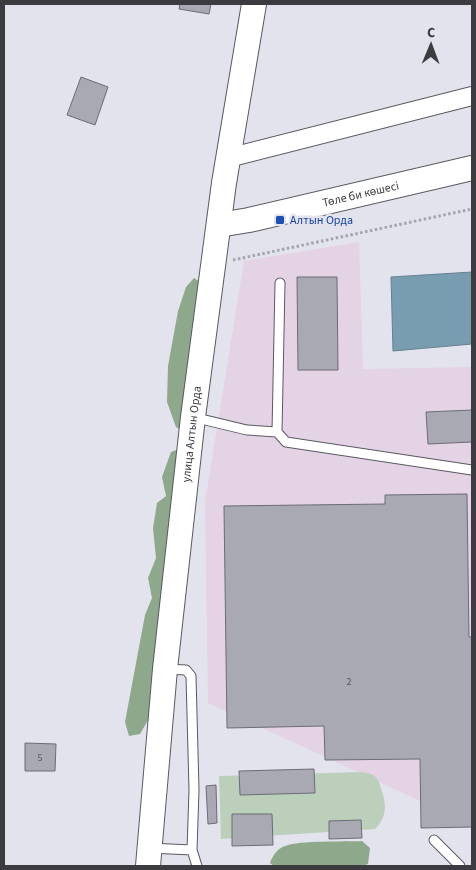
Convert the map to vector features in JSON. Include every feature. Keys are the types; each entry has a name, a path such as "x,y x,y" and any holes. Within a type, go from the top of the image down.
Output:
{"main road":[{"name":"улица Алтын Орда","path":"148,857 165,669 193,417 228,158 254,4"},
{"name":"Төле би көшесі","path":"219,225 249,220 472,168"}],"street":[{"path":"228,158 472,96"}],"lane":[{"path":"280,283 277,432 286,442 472,470"},
{"path":"193,417 247,430 277,432"},
{"path":"165,669 186,670 191,676 194,790 192,850 197,866"},
{"path":"434,840 460,866"},
{"path":"148,857 192,850"}],"path":[{"path":"214,264 472,209"}],"shaded area":[{"path":"359,242 363,369 472,367 472,825 208,703 205,502 244,261"}],"green space":[{"path":"194,278 204,285 201,313 192,325 194,344 185,433 176,427 167,402 168,366 178,311 186,287"},
{"path":"179,449 164,630 156,639 159,653 151,715 140,734 129,736 125,722 145,615 152,598 148,578 156,558 153,528 157,503 166,496 162,477 171,452"},
{"path":"362,772 372,774 376,778 384,800 384,815 375,829 221,839 219,776"},
{"path":"362,841 370,848 368,864 362,866 274,866 270,863 274,855 282,847 292,844"}],"water":[{"path":"472,272 472,344 393,351 391,277"}],"building":[{"path":"180,4 211,4 209,14 179,9"},
{"path":"81,77 108,87 95,125 67,115"},
{"path":"297,277 337,277 338,370 298,370"},
{"path":"472,410 472,442 428,444 426,412"},
{"path":"467,494 469,637 472,637 472,827 421,828 420,759 325,760 324,726 227,728 224,506 385,504 385,495"},
{"path":"25,743 56,744 55,771 25,771"},
{"path":"314,769 315,793 240,795 239,771"},
{"path":"216,785 217,823 208,824 206,786"},
{"path":"232,814 272,814 273,845 232,846"},
{"path":"361,820 362,838 329,839 329,821"}],"place":[{"name":"Алтын Орда","path":"280,220"}]}
